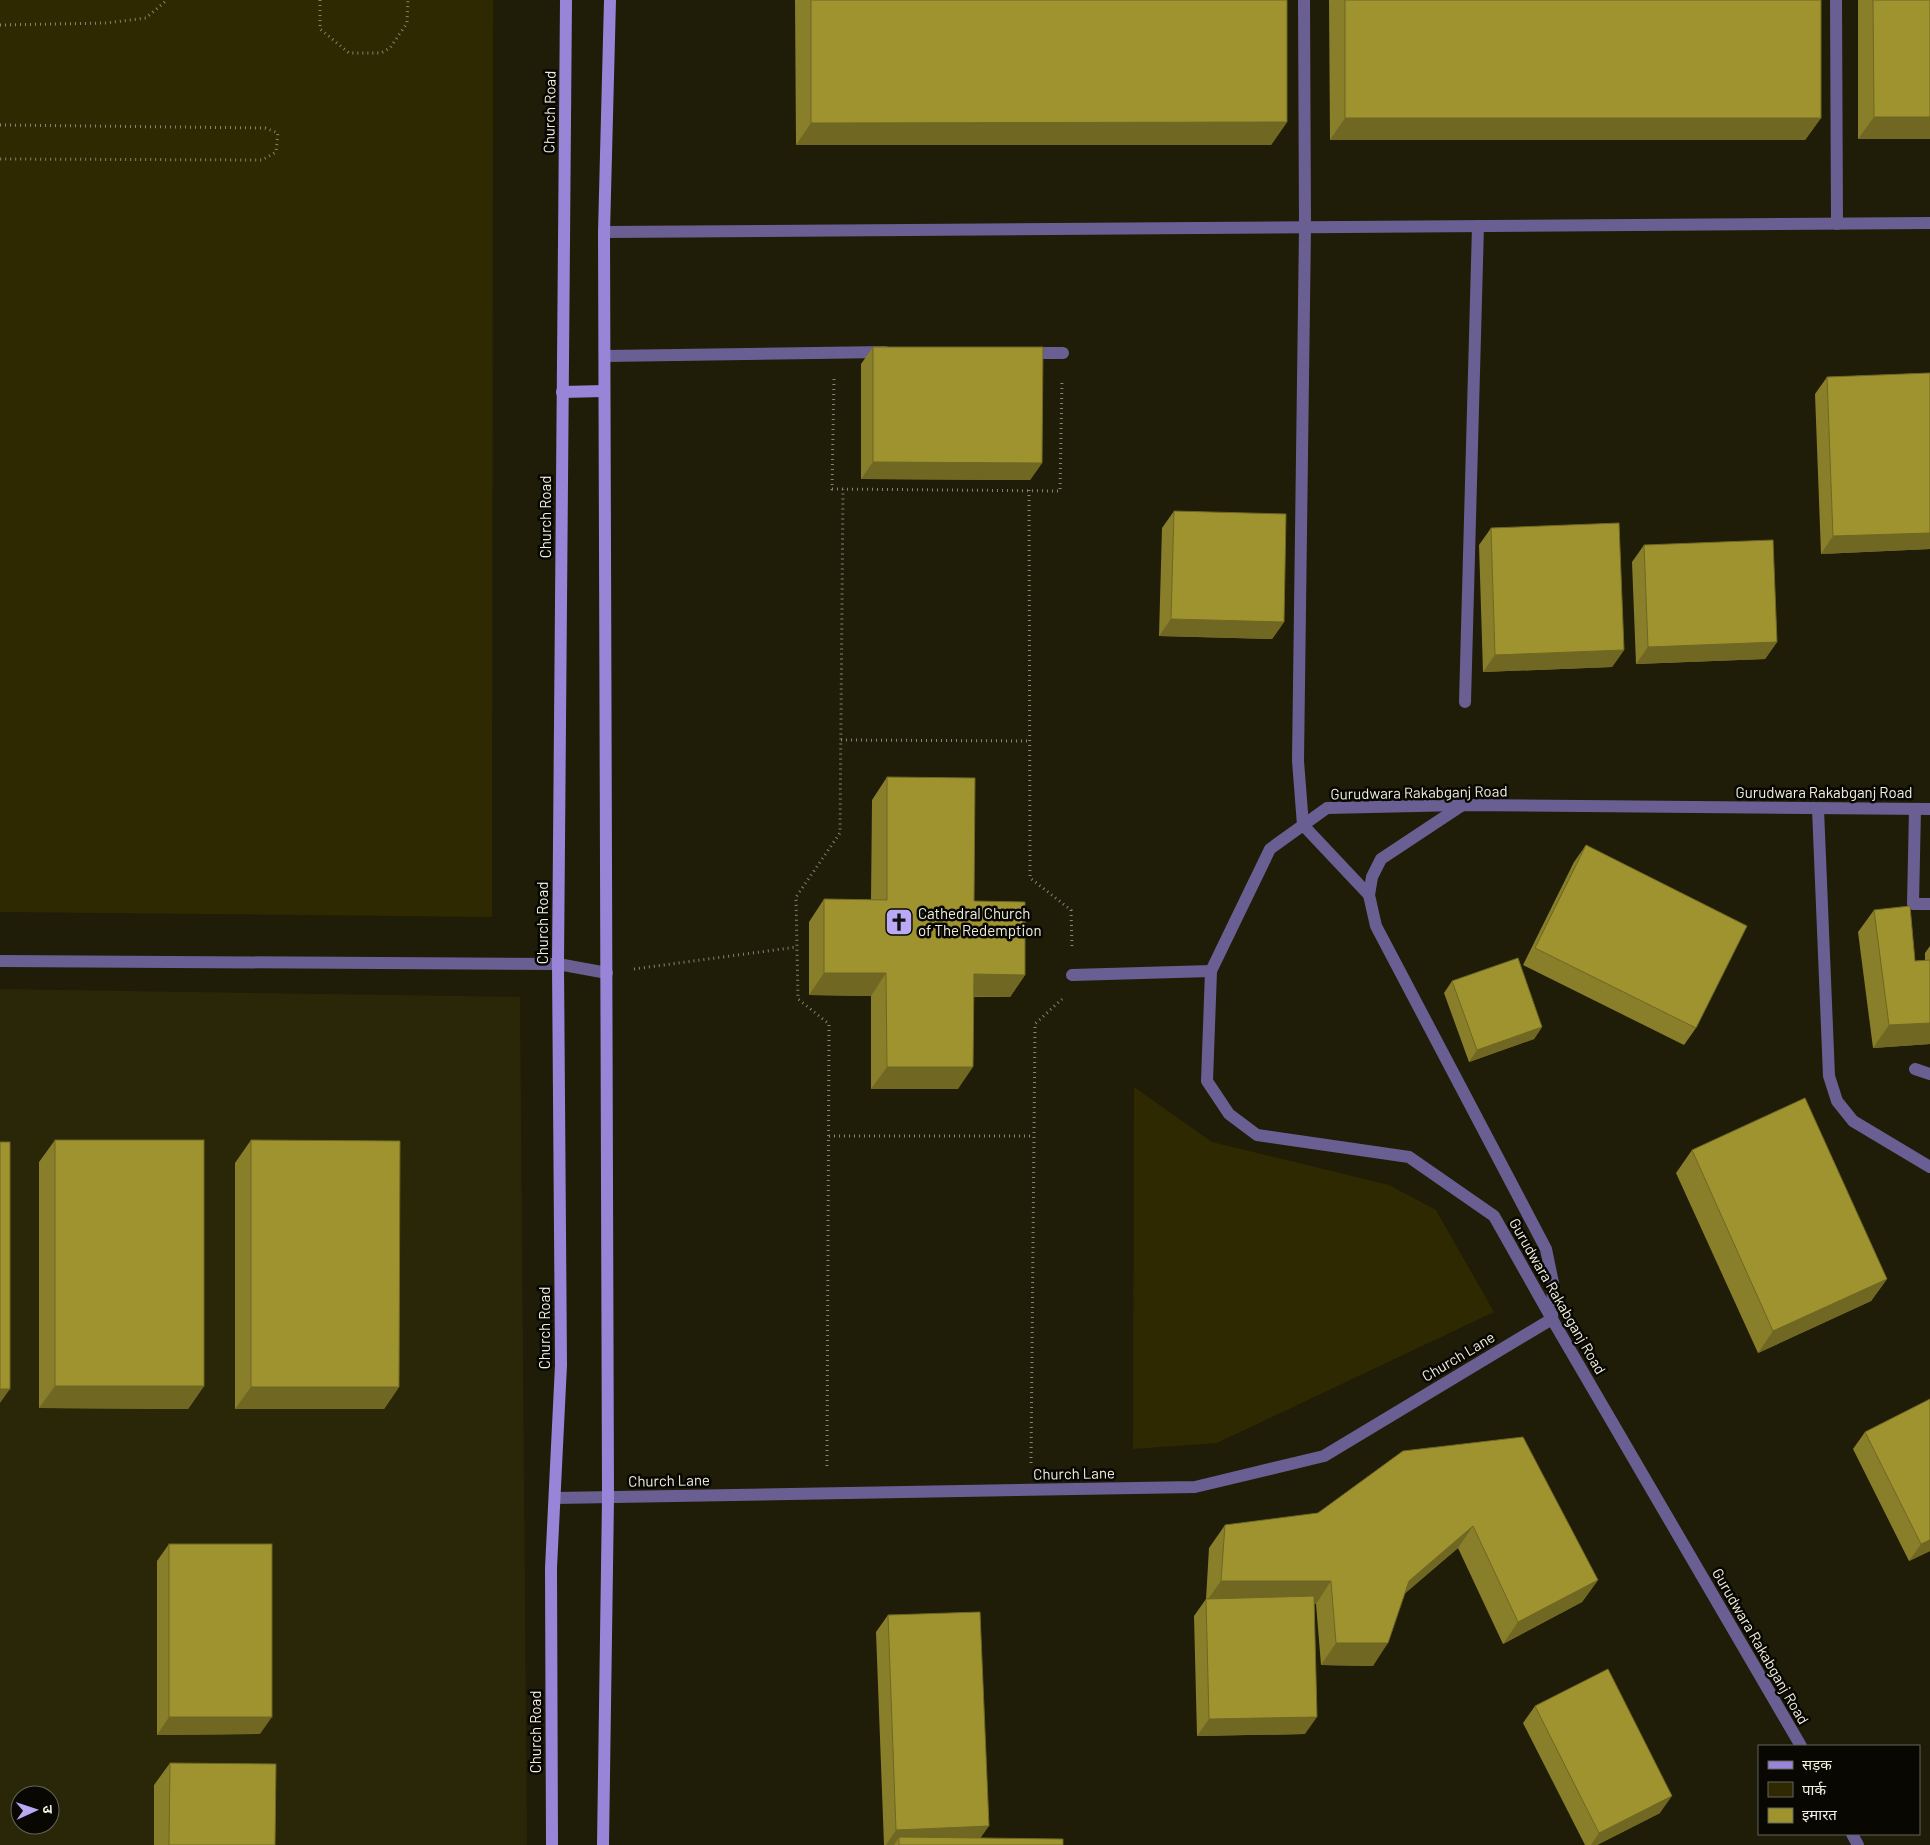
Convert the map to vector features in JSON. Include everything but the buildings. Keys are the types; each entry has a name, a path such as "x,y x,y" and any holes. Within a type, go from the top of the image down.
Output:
{"street":[{"name":"Church Road","path":"552,1845 552,1568 561,1365 558,964 566,0"},
{"path":"603,1845 608,1498 604,232 610,0"},
{"path":"1304,0 1305,228 1298,761 1303,825 1369,895"},
{"path":"1836,0 1837,224"},
{"path":"604,232 1930,223"},
{"path":"1464,702 1478,226"},
{"path":"605,356 834,351 894,352"},
{"path":"1013,353 1063,353"},
{"path":"562,392 604,391"},
{"path":"1461,805 1381,859 1372,877 1369,895 1376,926 1546,1249 1553,1283 1552,1319"},
{"name":"Gurudwara Rakabganj Road","path":"1800,1745 1494,1216 1409,1158 1257,1135 1229,1114 1207,1082 1211,971 1270,849 1327,808 1461,805 1930,809"},
{"path":"1818,809 1829,1076 1837,1101 1853,1121 1930,1166"},
{"path":"1915,809 1913,904 1930,904"},
{"path":"0,961 558,964 607,973"},
{"path":"1072,975 1211,971"},
{"path":"1915,1069 1930,1074"},
{"name":"Church Lane","path":"555,1498 1195,1487 1324,1456 1552,1319"}],"path":[{"path":"0,24 106,23 146,18 167,0"},
{"path":"320,0 320,29 349,53 380,53 390,48 407,22 408,0"},
{"path":"0,125 264,128 278,133 276,152 262,160 0,159"},
{"path":"834,351 832,489 1060,490 1063,353"},
{"path":"826,1494 829,1024 798,999 796,897 840,833 843,489"},
{"path":"1029,490 1030,878 1071,910 1072,975 1072,990 1035,1024 1031,1490"},
{"path":"841,740 1029,742"},
{"path":"607,973 797,947"},
{"path":"828,1136 1033,1136"}],"shaded area":[{"path":"0,989 520,997 527,1845 0,1845"}],"green space":[{"path":"0,0 493,0 492,917 0,912"},
{"path":"1134,1087 1212,1142 1389,1185 1436,1210 1494,1312 1217,1443 1133,1449"}],"place":[{"name":"Cathedral Church of The Redemption","path":"899,922"}]}
